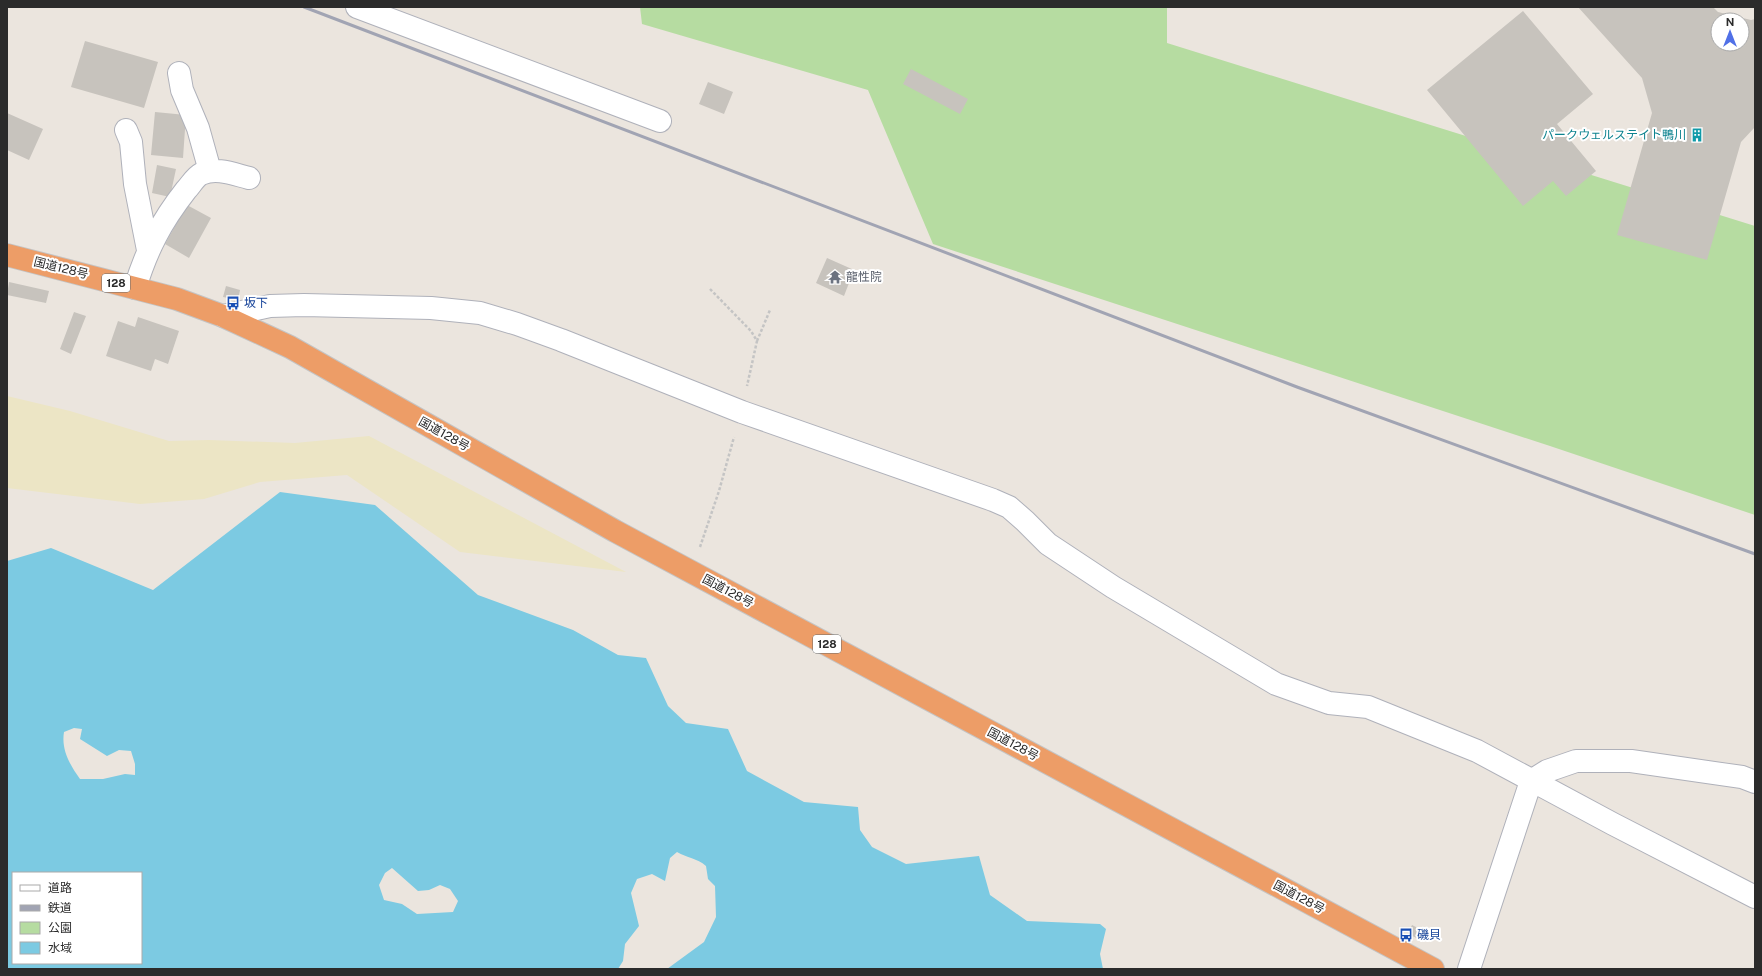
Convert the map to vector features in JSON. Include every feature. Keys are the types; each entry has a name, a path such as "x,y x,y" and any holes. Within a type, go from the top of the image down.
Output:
{"highway":[{"name":"国道128号","path":"7,255 177,299 223,316 290,347 608,527 1433,969"}],"street":[{"path":"357,7 660,121"},
{"path":"179,73 182,90 198,128 210,171"},
{"path":"126,130 131,142 135,184 148,250"},
{"path":"135,288 148,250 172,207 199,175 210,171 228,172 249,178"},
{"path":"223,316 270,306 304,304 431,308 480,313 517,324 561,340 742,412 1009,507 1048,544 1113,587 1276,684 1329,703 1368,707 1477,751 1531,781 1755,897"},
{"path":"1469,969 1531,781 1547,771 1576,761 1631,761 1742,777 1755,782"}],"path":[{"path":"710,290 751,331 757,341"},
{"path":"691,571 719,491 742,412 757,341 770,310"}],"green space":[{"path":"640,7 1167,7 1167,43 1755,226 1755,515 1550,446 933,244 868,90 642,24"}],"sand":[{"path":"7,396 70,411 169,441 209,440 295,443 369,436 626,572 460,552 347,475 260,482 204,499 140,504 7,488"}],"water":[{"path":"280,492 375,505 478,595 573,630 618,655 646,658 668,706 686,723 728,729 747,771 804,802 858,807 860,830 872,847 906,864 979,856 990,895 1027,921 1100,924 1106,929 1100,954 1103,969 667,969 704,942 716,917 715,886 708,879 706,866 699,861 677,852 670,858 665,881 652,874 637,879 631,893 639,926 625,944 623,961 618,969 7,969 7,561 51,548 153,590","holes":["74,728 82,729 80,739 107,756 119,750 131,751 135,764 135,775 125,774 103,779 80,779 67,757 63,739 64,732","392,868 418,891 429,890 440,885 450,889 458,901 453,912 417,914 402,904 384,900 379,885 385,873"]}],"building":[{"name":"パークウェルステイト鴨川","path":"1578,7 1713,7 1718,12 1710,12 1710,52 1750,52 1750,20 1755,19 1755,127 1741,142 1707,260 1617,235 1652,113 1642,78"},
{"path":"1523,11 1593,94 1557,124 1596,171 1566,196 1553,181 1523,206 1427,90"},
{"path":"85,41 158,62 144,108 71,87"},
{"path":"911,69 968,99 960,114 903,84"},
{"path":"708,82 733,92 724,114 699,104"},
{"path":"155,112 186,115 183,158 151,155"},
{"path":"7,113 43,129 29,160 7,150"},
{"path":"157,165 176,169 170,197 152,193"},
{"path":"187,205 211,218 189,258 165,244"},
{"name":"龍性院","path":"827,258 854,270 844,296 816,283"},
{"path":"9,282 49,291 46,303 7,295"},
{"path":"226,286 240,290 238,300 223,297"},
{"path":"74,312 86,316 71,354 60,349"},
{"path":"138,317 179,331 168,364 155,359 151,371 106,356 118,321 135,327"},
{"path":"1412,925 1426,932 1421,940 1408,934"}],"railway":[{"path":"304,7 1297,387 1755,554"}],"place":[{"name":"パークウェルステイト鴨川","path":"1697,135"},
{"name":"龍性院","path":"835,277"},
{"name":"坂下","path":"233,303"},
{"name":"磯貝","path":"1406,935"}]}
